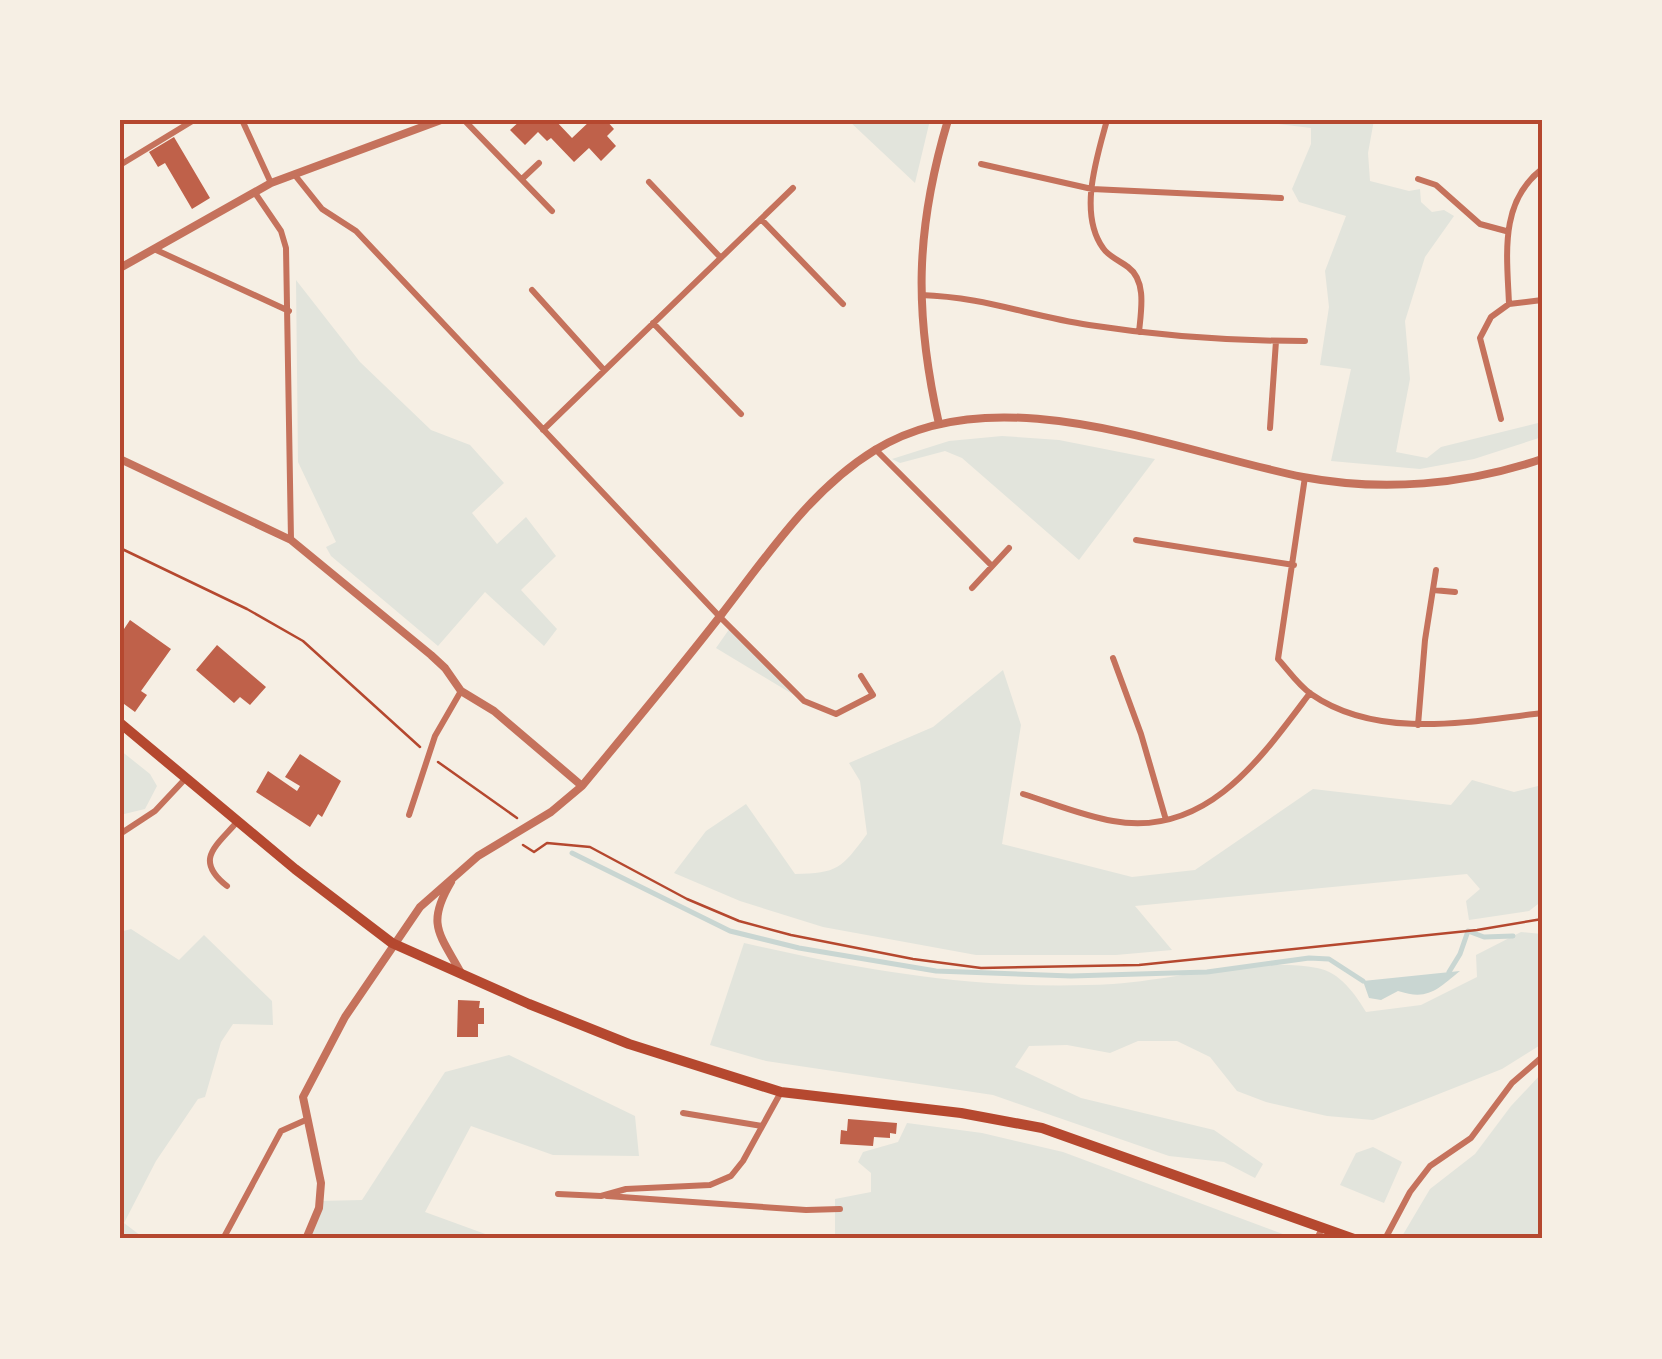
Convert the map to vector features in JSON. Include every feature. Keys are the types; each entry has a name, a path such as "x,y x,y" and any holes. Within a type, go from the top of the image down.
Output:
{"main road":[{"path":"120,723 236,822 392,943 462,975 628,1044 782,1092 962,1113 1042,1128 1320,1234 1354,1239"}],"street":[{"path":"120,165 194,120"},
{"path":"242,120 271,183"},
{"path":"120,268 271,183 440,120"},
{"path":"464,120 552,211"},
{"path":"939,424 925,362 921,295 926,209 948,120"},
{"path":"1106,120 1092,189 1092,218 1103,249 1134,271 1143,298 1139,332"},
{"path":"522,180 539,163"},
{"path":"981,164 1092,189 1281,198"},
{"path":"1510,304 1506,230 1526,181 1542,168"},
{"path":"294,174 322,209 356,230 804,701 836,714 873,695 861,676"},
{"path":"1418,179 1436,185 1480,224 1506,230"},
{"path":"649,182 721,257"},
{"path":"544,430 794,188"},
{"path":"255,192 281,231 286,248 291,540"},
{"path":"761,219 843,304"},
{"path":"152,249 289,311"},
{"path":"532,290 604,370"},
{"path":"921,295 961,296 1084,324 1139,332 1305,341"},
{"path":"1501,419 1480,338 1491,318 1510,304 1542,300"},
{"path":"653,322 741,414"},
{"path":"1270,428 1276,341"},
{"path":"306,1239 318,1208 322,1183 303,1096 345,1017 392,943 420,907 456,874 478,856 551,812 582,786 783,534 823,489 875,449 939,424 998,416 1059,420 1305,477 1394,484 1448,482 1542,459"},
{"path":"875,449 992,566"},
{"path":"120,459 291,540 431,655 461,691 494,711 582,786"},
{"path":"1305,477 1278,659 1310,693 1351,712 1418,725 1542,713"},
{"path":"1136,540 1294,565"},
{"path":"972,588 1009,548"},
{"path":"1418,725 1436,570"},
{"path":"1432,590 1455,592"},
{"path":"1113,658 1166,820"},
{"path":"409,815 428,755 461,691"},
{"path":"1023,794 1114,822 1166,820 1219,798 1267,751 1310,693"},
{"path":"120,834 155,811 186,778"},
{"path":"227,886 212,875 208,861 211,850 236,822"},
{"path":"456,874 438,903 436,922 462,975"},
{"path":"1384,1239 1410,1192 1430,1166 1471,1138 1512,1083 1542,1057"},
{"path":"600,1196 626,1189 710,1185 730,1176 782,1092"},
{"path":"683,1112 762,1126"},
{"path":"223,1239 281,1131 308,1119"},
{"path":"558,1194 840,1209"}],"path":[{"path":"120,548 248,609 304,641 428,755 517,818"},
{"path":"528,839 522,842 534,852 547,843 590,847 686,899 738,921 895,955 981,968 1139,965 1477,930 1542,919"}],"shaded area":[{"path":"848,120 930,120 915,183"},
{"path":"1245,120 1374,120 1368,153 1370,181 1409,191 1420,189 1421,202 1432,212 1444,210 1454,216 1425,257 1405,321 1410,379 1396,452 1427,458 1441,447 1542,422 1542,437 1474,459 1420,469 1331,461 1351,369 1320,365 1329,307 1325,271 1346,216 1299,202 1292,189 1311,144 1311,128"},
{"path":"296,280 360,362 431,430 470,445 504,483 472,513 497,544 526,517 556,556 521,590 557,629 544,646 485,592 438,646 331,556 326,547 336,542 298,462"},
{"path":"1002,436 1059,440 1155,459 1079,560 962,458 945,451 900,463 892,459 949,441"},
{"path":"730,628 804,701 716,648"},
{"path":"1003,670 1021,725 1002,844 1132,877 1195,870 1313,789 1451,805 1472,780 1514,792 1542,785 1542,901 1529,911 1469,920 1466,901 1480,889 1467,874 1135,906 1172,950 1116,955 976,955 823,927 740,901 674,873 706,831 746,804 795,874 837,867 867,834 860,781 849,763 933,727"},
{"path":"120,750 150,774 157,786 145,809 120,815"},
{"path":"131,929 179,960 204,935 272,1001 273,1025 233,1024 221,1042 205,1097 198,1099 156,1161 124,1223 145,1239 120,1239 120,932"},
{"path":"1521,932 1542,934 1542,1044 1502,1069 1373,1120 1327,1116 1237,1091 1210,1057 1177,1041 1138,1041 1110,1053 1067,1045 1029,1046 1015,1067 1081,1098 1214,1130 1263,1164 1255,1178 1224,1162 1169,1156 993,1095 766,1061 710,1045 744,943 882,971 1018,985 1113,984 1242,967 1293,965 1333,974 1352,991 1366,1012 1421,1005 1477,977 1476,955"},
{"path":"1460,971 1432,992 1418,995 1398,991 1381,1000 1369,998 1363,981"},
{"path":"509,1055 635,1116 639,1156 553,1155 471,1126 425,1212 499,1239 305,1239 319,1201 362,1200 445,1072"},
{"path":"1542,1073 1542,1239 1401,1238 1430,1189 1475,1154"},
{"path":"907,1123 982,1133 1063,1152 1296,1239 835,1239 835,1199 871,1192 871,1173 858,1162 863,1152 898,1142"},
{"path":"1373,1147 1402,1162 1384,1203 1340,1185 1356,1153"}],"building":[{"path":"521,120 555,120 572,138 591,120 606,120 614,129 607,136 616,146 601,161 589,148 574,162 551,138 547,141 538,132 525,145 510,130"},
{"path":"174,137 210,198 192,209 165,163 158,167 149,152"},
{"path":"130,620 171,649 141,691 147,695 135,712 120,701 120,635"},
{"path":"217,645 266,687 250,705 240,697 234,703 196,670"},
{"path":"300,754 341,781 322,817 318,814 310,827 256,792 268,771 297,791 300,786 285,777"},
{"path":"458,1000 480,1001 479,1008 484,1008 484,1024 478,1024 478,1037 457,1037"},
{"path":"848,1119 897,1123 896,1134 890,1133 890,1138 874,1137 873,1146 840,1144 841,1130 847,1131"}],"waterway":[{"path":"572,853 730,931 799,948 936,971 1071,976 1207,972 1309,958 1329,959 1363,981"},
{"path":"1449,972 1468,931 1484,937 1513,936"}]}
